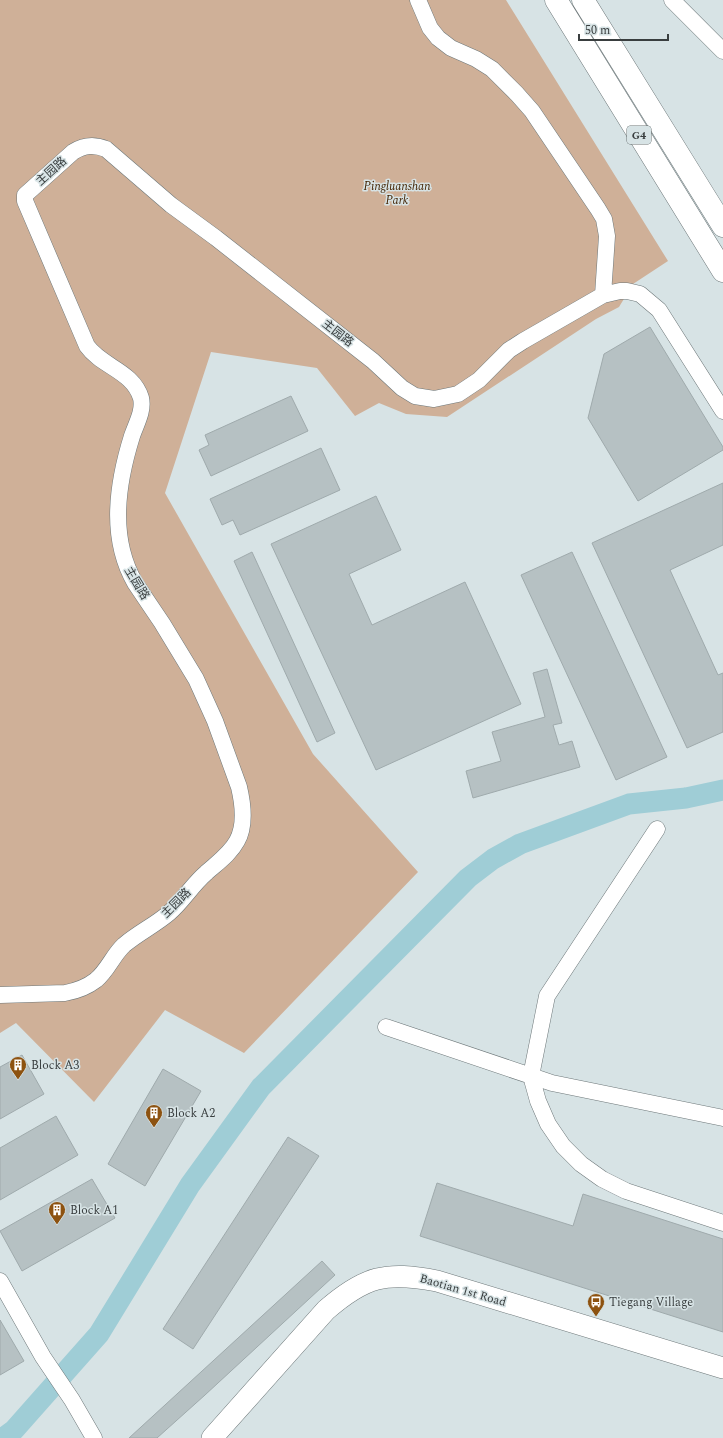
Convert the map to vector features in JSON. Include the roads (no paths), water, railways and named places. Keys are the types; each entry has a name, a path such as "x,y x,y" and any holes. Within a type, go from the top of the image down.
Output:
{"highway":[{"name":"G4","path":"556,0 723,271"},
{"name":"G4","path":"583,0 723,226"}],"main road":[{"name":"Baotian 1st Road","path":"212,1438 326,1310 356,1286 376,1279 393,1276 414,1276 436,1281 723,1368"},
{"name":"Baotian 1st Road","path":"229,1438 336,1320 363,1299 376,1293 390,1290 405,1289 424,1292 723,1383"}],"street":[{"path":"418,0 430,28 438,38 451,48 476,59 492,69 528,106 598,208 604,219 607,236 603,295 620,291 634,292 640,294 655,306 663,316 723,410"},
{"path":"672,0 723,51"},
{"name":"主园路","path":"0,995 65,994 75,991 96,980 105,971 120,948 179,904 199,879 233,848 238,839 243,813 239,787 206,699 186,662 135,584 123,559 117,529 120,482 130,442 140,415 142,406 141,398 134,385 128,378 92,353 27,208 25,195 79,148 93,146 106,149 171,205 216,238 373,361 405,391 421,398 442,398 464,391 490,371 510,350 522,341 603,295"},
{"path":"657,829 547,996 531,1076 538,1101 548,1124 563,1146 581,1164 602,1180 626,1191 723,1223"},
{"path":"386,1027 552,1082 723,1118"},
{"path":"0,1281 4,1299 72,1400 94,1438"}],"waterway":[{"path":"3,1438 14,1430 99,1334 190,1185 261,1087 468,878 493,859 520,844 629,804 686,798 723,790"}],"place":[{"name":"Block A3","path":"18,1080"},
{"name":"Block A2","path":"154,1128"},
{"name":"Block A1","path":"57,1225"},
{"name":"Tiegang Village","path":"596,1317"}],"park label":[{"name":"Pingluanshan Park","path":"397,193"}]}
